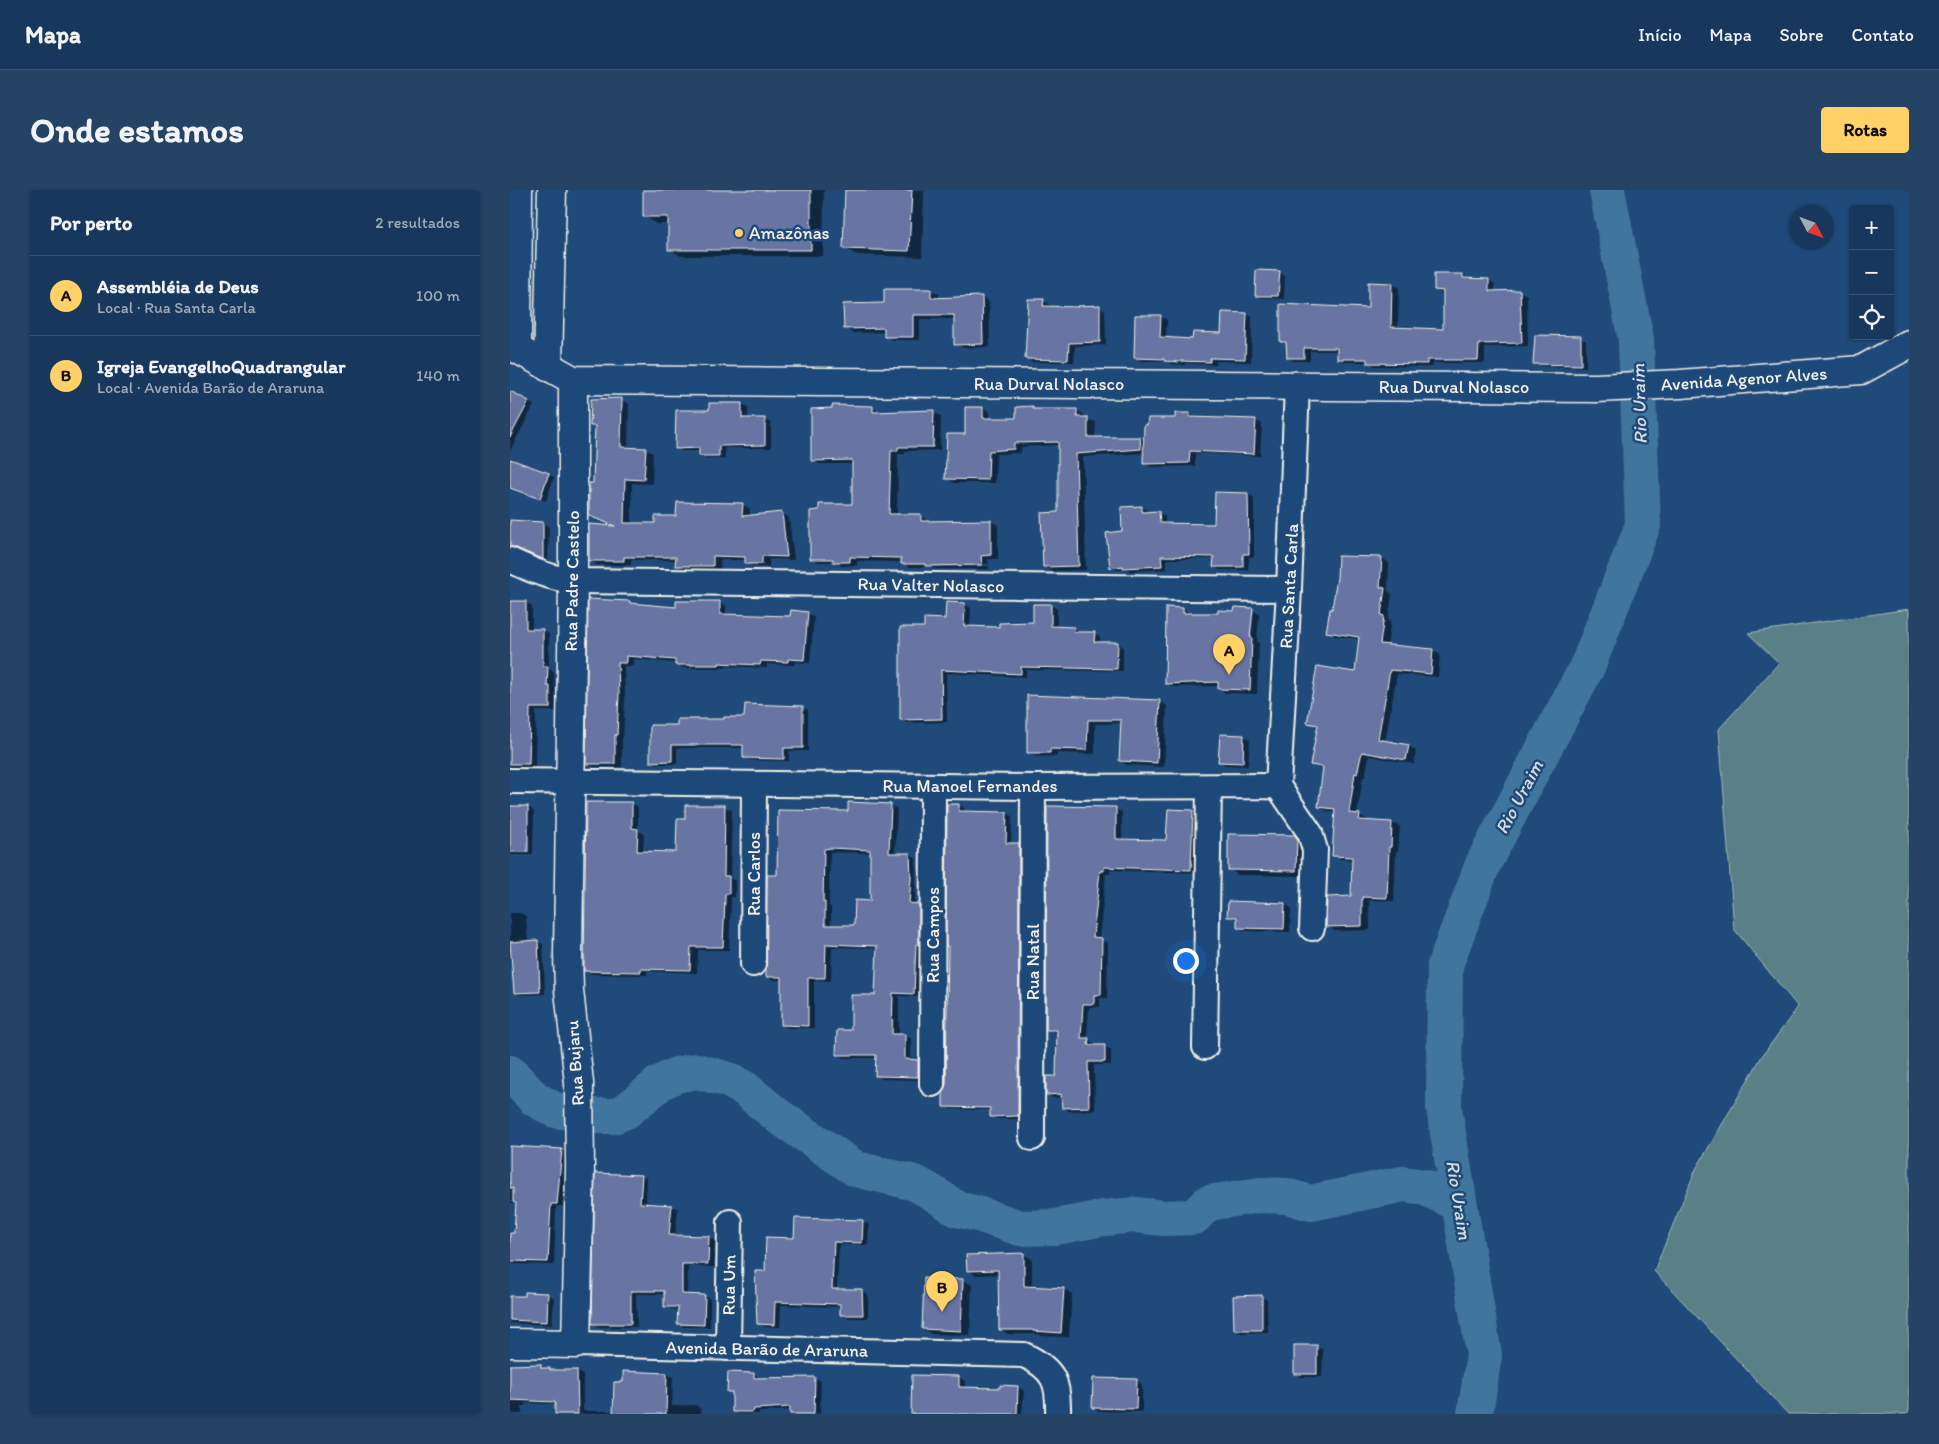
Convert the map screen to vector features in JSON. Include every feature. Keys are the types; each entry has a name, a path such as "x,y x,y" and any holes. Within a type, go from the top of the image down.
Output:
{"street":[{"path":"513,347 518,190"},
{"path":"548,367 552,190"},
{"name":"Avenida Agenor Alves","path":"1596,388 1680,384 1861,370 1909,344"},
{"name":"Rua Durval Nolasco","path":"513,347 573,380 1596,388"},
{"name":"Rua Padre Castelo","path":"569,782 573,581 573,380"},
{"name":"Rua Santa Carla","path":"1278,786 1289,589 1297,386"},
{"name":"Rua Valter Nolasco","path":"510,560 546,576 573,581 1289,589"},
{"name":"Rua Manoel Fernandes","path":"510,781 1033,787 1278,786"},
{"name":"Rua Bujaru","path":"569,782 569,990 579,1083 580,1167 576,1344"},
{"name":"Rua Carlos","path":"754,785 754,964"},
{"name":"Rua Campos","path":"932,1084 934,786"},
{"path":"1278,786 1310,833 1315,850 1312,928"},
{"name":"Rua Natal","path":"1032,1138 1033,787"},
{"path":"1205,1048 1209,787"},
{"name":"Rua Um","path":"728,1348 730,1222"},
{"name":"Avenida Barão de Araruna","path":"510,1343 1024,1355 1041,1363 1053,1376 1059,1398 1058,1414"}],"green space":[{"path":"1909,609 1909,1414 1788,1414 1654,1271 1696,1169 1762,1056 1798,1007 1734,929 1719,729 1779,663 1748,633"}],"building":[{"name":"Amazônas","path":"643,190 811,190 811,250 668,250 668,217 643,217"},
{"path":"845,190 912,190 909,251 843,249"},
{"path":"1256,270 1280,271 1278,296 1255,296"},
{"path":"1434,274 1463,274 1463,278 1489,279 1489,291 1520,290 1522,343 1479,344 1478,360 1427,360 1427,364 1367,363 1367,359 1337,359 1337,348 1304,348 1304,358 1287,358 1286,342 1280,342 1280,304 1368,308 1368,282 1392,283 1391,327 1443,329 1443,291 1434,290"},
{"path":"884,289 931,289 931,298 982,296 983,344 954,345 954,315 913,315 913,337 884,337 884,328 844,329 843,304 884,303"},
{"path":"1028,299 1044,299 1043,306 1078,307 1100,305 1100,342 1069,343 1068,360 1025,359"},
{"path":"1222,312 1247,313 1245,359 1210,358 1210,362 1179,362 1164,361 1164,359 1134,358 1135,315 1161,315 1160,337 1192,339 1193,332 1221,333"},
{"path":"1535,335 1581,336 1581,365 1533,364"},
{"path":"510,391 529,401 510,437"},
{"path":"622,398 621,447 646,448 644,480 625,479 624,523 655,523 655,516 676,516 677,502 743,503 742,516 782,512 787,557 762,556 762,564 745,564 745,557 713,556 713,566 675,566 676,557 624,557 624,561 589,561 589,524 615,526 589,516 589,483 593,483 595,426 590,426 591,399"},
{"path":"709,403 742,403 742,418 765,418 765,445 719,446 719,456 699,456 699,448 675,449 676,410 709,410"},
{"path":"832,405 873,406 873,412 934,410 933,447 898,447 898,451 891,451 889,514 921,514 921,521 991,520 991,555 981,556 982,565 925,566 925,564 901,564 901,558 850,557 850,562 833,562 833,559 810,559 810,511 819,510 819,504 852,504 852,460 811,461 811,409 832,408"},
{"path":"1033,406 1033,409 1077,409 1077,417 1088,417 1088,437 1140,437 1141,449 1076,454 1079,566 1043,567 1041,513 1058,512 1058,442 1014,443 1014,449 989,451 988,480 945,479 947,434 965,434 965,407 983,407 983,418 1016,418 1016,407"},
{"path":"1175,413 1190,413 1190,417 1256,419 1254,454 1190,451 1189,463 1143,464 1144,425 1147,425 1148,418 1175,418"},
{"path":"510,459 549,473 540,499 510,488"},
{"path":"1215,492 1248,493 1249,554 1243,554 1243,567 1213,567 1214,557 1161,556 1162,566 1110,568 1106,533 1122,531 1121,507 1142,506 1142,512 1159,511 1160,523 1214,524"},
{"path":"510,520 543,522 543,559 510,546"},
{"path":"1338,556 1382,557 1380,587 1385,588 1381,615 1384,616 1380,644 1433,649 1431,674 1390,670 1378,739 1409,745 1406,760 1362,752 1357,774 1355,773 1349,813 1360,814 1359,820 1392,822 1387,898 1362,897 1362,926 1326,927 1327,897 1351,896 1352,857 1332,856 1335,809 1318,807 1323,767 1310,765 1318,725 1307,723 1317,666 1355,672 1359,637 1326,632 1337,578"},
{"path":"588,599 630,601 630,603 676,607 676,601 720,601 720,614 790,616 791,610 808,612 804,660 788,659 788,662 761,661 760,665 719,663 719,665 675,665 675,660 626,656 626,663 618,663 619,695 617,735 615,735 615,764 586,764"},
{"path":"510,601 526,601 526,629 543,629 543,666 548,666 547,686 550,686 550,708 530,708 529,764 510,764"},
{"path":"946,602 965,603 964,626 999,627 999,623 1033,622 1033,604 1051,604 1051,626 1075,627 1074,632 1095,632 1094,642 1118,642 1117,669 1021,667 1021,674 941,670 942,719 900,720 900,627 924,627 924,618 945,619"},
{"path":"1166,607 1183,608 1183,613 1218,613 1218,610 1234,611 1235,607 1253,608 1250,637 1252,637 1250,690 1218,689 1218,682 1165,684"},
{"path":"1027,695 1160,700 1157,763 1119,761 1121,720 1088,720 1087,750 1050,749 1050,753 1027,753"},
{"path":"745,704 803,706 803,748 784,748 784,759 743,758 743,745 672,745 672,761 650,762 650,725 677,725 677,719 744,717"},
{"path":"1220,734 1244,735 1243,763 1218,762"},
{"path":"586,802 632,802 632,828 638,829 637,851 676,852 677,819 685,819 685,805 725,805 724,876 729,876 729,894 725,894 723,947 691,947 690,970 641,969 641,972 584,971"},
{"path":"848,802 891,804 889,853 910,853 911,879 909,903 919,904 919,945 916,944 914,994 893,993 892,1034 905,1034 905,1059 918,1060 918,1077 875,1076 876,1055 836,1055 837,1030 851,1030 851,995 875,995 877,946 826,944 825,978 808,978 808,1026 781,1025 781,977 766,977 767,875 777,875 778,810 848,811","holes":["824,849 870,850 870,901 855,900 854,925 825,925 825,902 823,902"]},
{"path":"947,804 959,804 959,811 1007,812 1006,843 1019,843 1018,1116 990,1117 990,1108 943,1107 943,1092 946,1084 948,946 946,946"},
{"path":"510,806 528,806 528,852 510,852"},
{"path":"1047,806 1116,807 1116,839 1166,840 1168,809 1193,810 1191,870 1104,867 1104,871 1100,871 1093,937 1102,938 1101,995 1094,995 1094,1004 1083,1004 1081,1038 1089,1038 1088,1045 1105,1045 1105,1062 1088,1062 1089,1107 1062,1108 1061,1094 1046,1095 1046,1076 1056,1076 1057,1030 1046,1030"},
{"path":"1228,834 1295,835 1297,839 1296,871 1228,870"},
{"path":"1228,901 1285,903 1284,929 1237,928 1237,917 1227,917"},
{"path":"538,940 540,992 514,993 510,942"},
{"path":"510,1146 562,1149 557,1204 551,1204 548,1262 510,1261 510,1233 514,1233 516,1203 513,1202 513,1188 510,1188"},
{"path":"595,1173 642,1175 640,1203 672,1205 669,1235 709,1236 708,1264 682,1264 682,1294 705,1295 704,1325 677,1324 678,1307 664,1307 664,1291 631,1291 631,1324 592,1324"},
{"path":"795,1218 863,1220 862,1243 834,1242 832,1289 862,1289 863,1315 840,1315 840,1304 775,1302 774,1325 757,1324 755,1271 765,1271 766,1237 794,1238"},
{"path":"1024,1253 1024,1286 1064,1288 1061,1333 1033,1330 999,1330 998,1270 967,1271 966,1255"},
{"path":"924,1278 963,1279 961,1331 922,1329"},
{"path":"525,1292 548,1293 547,1322 510,1320 510,1296 525,1296"},
{"path":"1262,1295 1262,1330 1234,1330 1233,1296"},
{"path":"1294,1345 1317,1345 1317,1374 1294,1374"},
{"path":"541,1364 541,1368 550,1368 550,1370 577,1370 578,1414 555,1414 555,1402 510,1400 510,1365"},
{"path":"623,1371 667,1373 666,1414 613,1414 614,1382 623,1382"},
{"path":"728,1372 754,1373 754,1378 815,1377 814,1414 790,1414 790,1407 754,1409 753,1412 732,1412 732,1392 727,1392"},
{"path":"912,1375 959,1376 959,1387 1000,1388 1000,1385 1018,1386 1017,1414 911,1414"},
{"path":"1093,1378 1137,1379 1136,1409 1092,1408"}],"waterway":[{"name":"Rio Uraim","path":"1475,1414 1484,1355 1444,1108 1445,965 1483,864 1588,665 1643,525 1636,340 1607,190"},
{"path":"510,1073 535,1099 555,1110 595,1116 614,1116 626,1111 660,1083 676,1075 697,1071 729,1080 745,1089 778,1116 856,1169 915,1183 957,1209 1020,1228 1055,1227 1104,1218 1136,1215 1164,1218 1194,1217 1208,1203 1260,1195 1286,1196 1311,1203 1403,1184 1424,1187 1459,1204"}],"place":[{"name":"Amazônas","path":"739,233"},
{"name":"Assembléia de Deus","path":"1229,675"},
{"name":"Igreja EvangelhoQuadrangular","path":"942,1312"}]}
